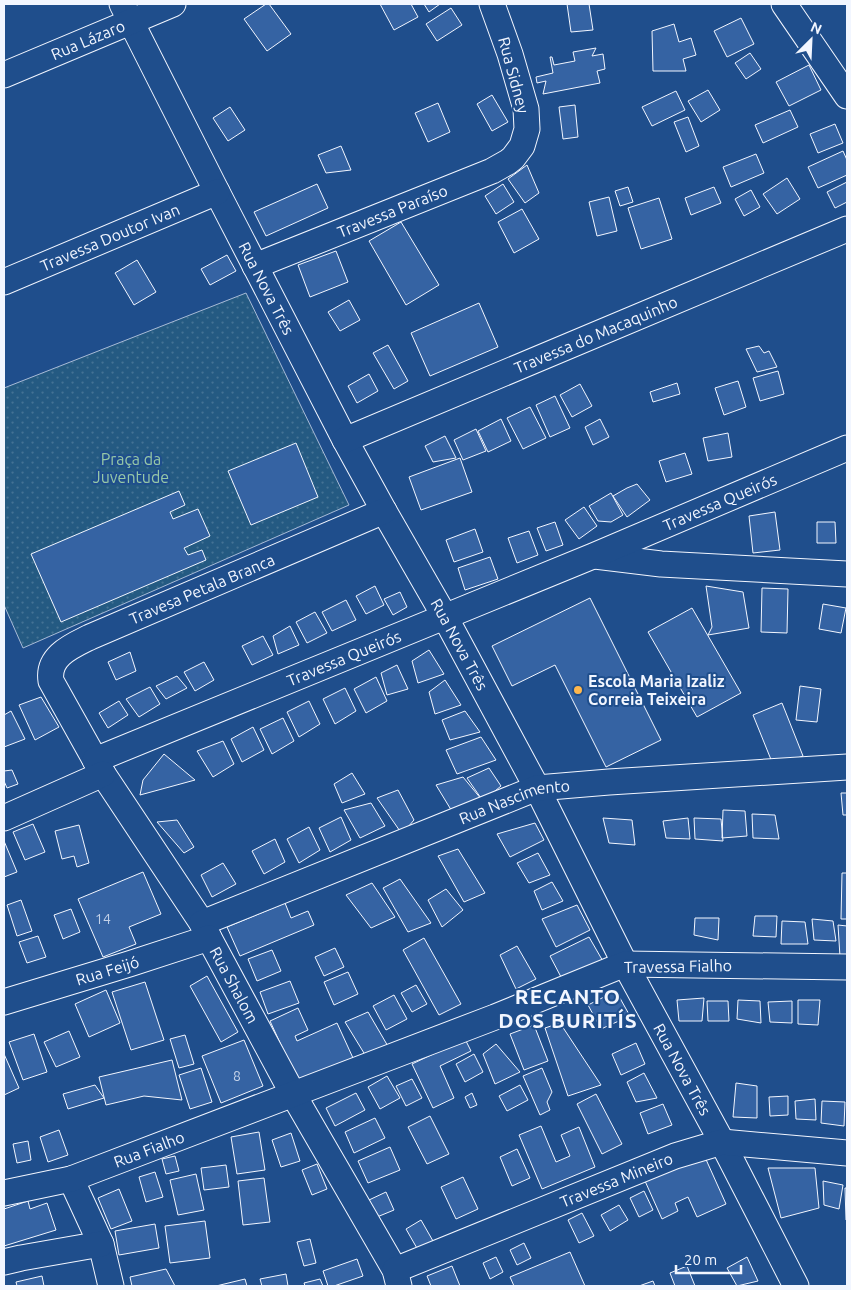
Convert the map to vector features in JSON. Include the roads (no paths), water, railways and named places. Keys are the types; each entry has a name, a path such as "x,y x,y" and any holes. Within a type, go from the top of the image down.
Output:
{"street":[{"name":"Rua Lázaro","path":"4,76 126,12 173,4"},
{"name":"Rua Sidney","path":"492,4 510,54 526,109 527,129 522,146"},
{"path":"784,4 847,96"},
{"name":"Rua Nova Três","path":"126,12 345,440 445,616 537,788 625,964 722,1142 796,1286"},
{"name":"Travessa Paraíso","path":"255,266 492,171 508,162 522,146"},
{"name":"Travessa Doutor Ivan","path":"4,282 217,192"},
{"name":"Travessa do Macaquinho","path":"345,440 847,229"},
{"name":"Travessa Queirós","path":"4,818 99,767 445,616 593,556 847,448"},
{"name":"Travesa Petala Branca","path":"57,690 50,674 52,666 58,656 69,648 90,637 384,511"},
{"name":"Travessa Queirós","path":"593,556 661,564 847,574"},
{"name":"Rua Shalom","path":"57,690 99,767 206,930 293,1094 397,1278"},
{"name":"Rua Nascimento","path":"206,930 537,788 847,767"},
{"name":"Rua Feijó","path":"4,1002 129,964 206,930"},
{"name":"Travessa Fialho","path":"293,1094 495,1017 625,964 847,967"},
{"name":"Rua Fialho","path":"4,1193 71,1179 293,1094"},
{"name":"Travessa Mineiro","path":"397,1278 675,1156 722,1142 847,1153"},
{"path":"71,1179 101,1244 111,1286"},
{"path":"4,1262 101,1244"}],"place":[{"name":"Escola Maria Izaliz Correia Teixeira","path":"578,690"}],"district":[{"name":"RECANTO DOS BURITÍS","path":"568,1009"}],"park label":[{"name":"Praça da Juventude","path":"131,468"}]}
